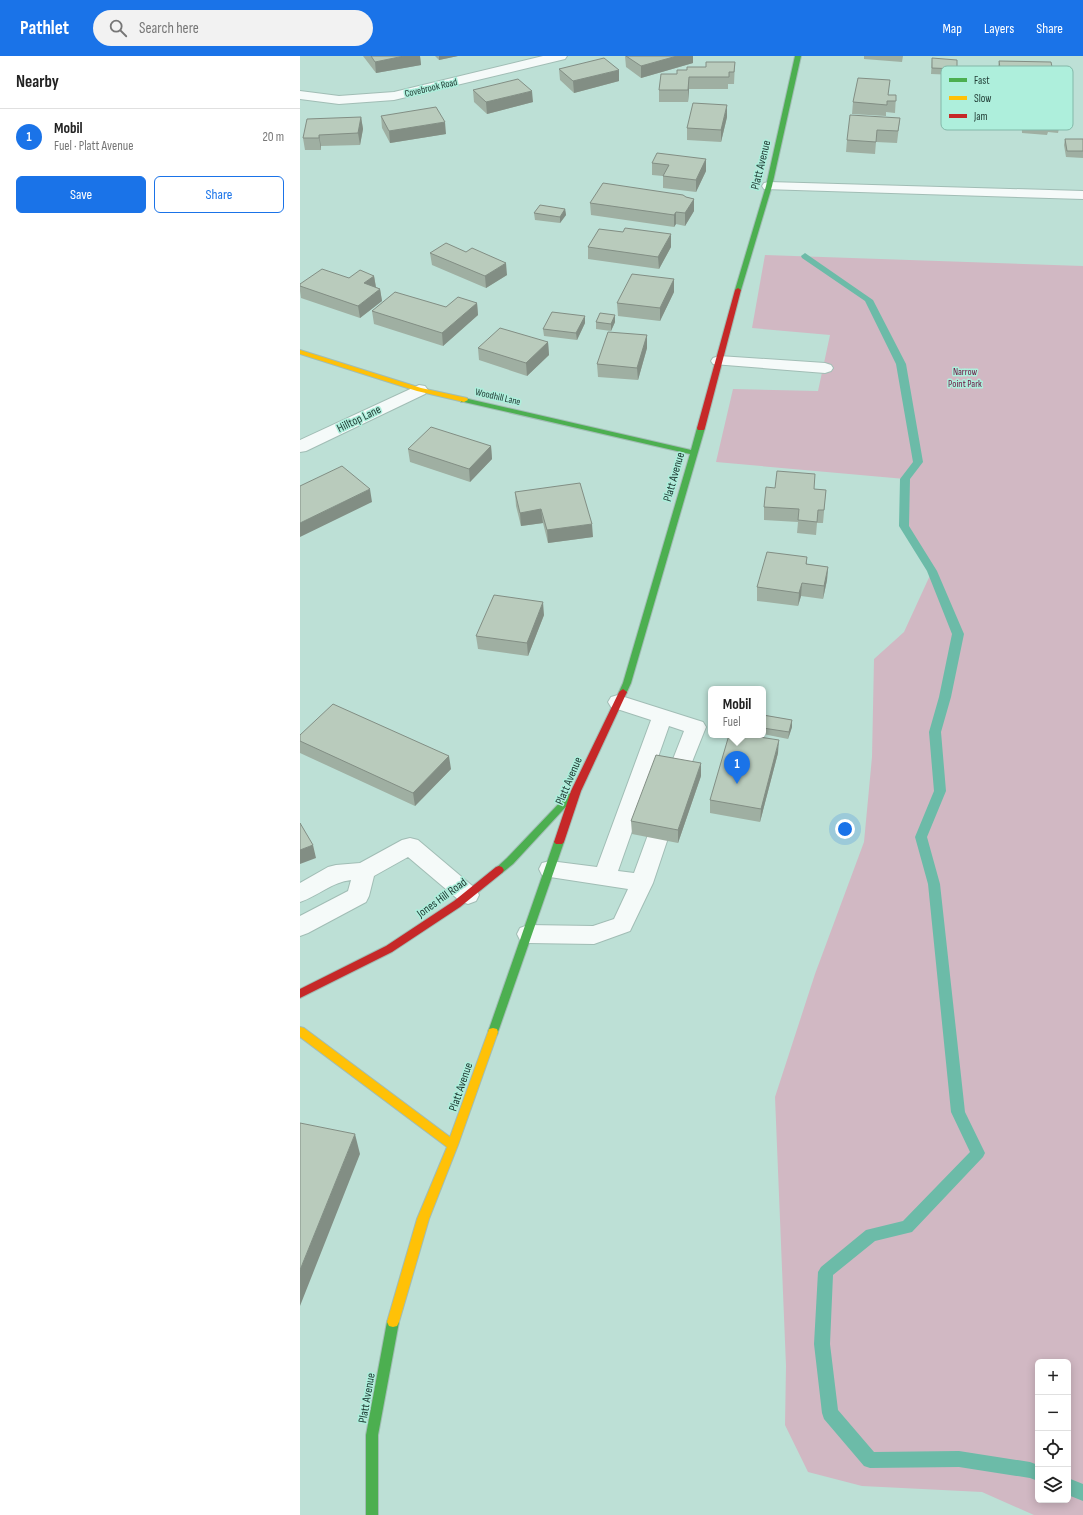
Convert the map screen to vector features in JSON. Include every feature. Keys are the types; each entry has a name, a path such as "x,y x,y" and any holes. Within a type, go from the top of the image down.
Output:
{"main road":[{"name":"Platt Avenue","path":"372,1515 372,1435 391,1330 423,1219 453,1145 528,934 576,791 627,683 694,453 751,243 769,186 798,56"},
{"name":"Woodhill Lane","path":"300,352 419,390 694,453"},
{"name":"Jones Hill Road","path":"300,994 389,949 468,895 510,861 576,791"},
{"path":"300,1030 453,1145"}],"street":[{"name":"Covebrook Road","path":"300,95 339,100 394,96 560,56"},
{"name":"Hilltop Lane","path":"300,447 419,390"}],"lane":[{"path":"769,186 1083,196"},
{"path":"719,361 824,368"},
{"path":"618,702 696,727 678,772"},
{"path":"605,877 662,716"},
{"path":"528,934 594,935 622,925 642,883 657,838"},
{"path":"300,893 336,873 364,871 410,846 468,895"},
{"path":"550,869 642,883"},
{"path":"300,927 358,896 364,871"}],"green space":[{"name":"Narrow Point Park","path":"765,255 1083,266 1083,1515 1034,1515 982,1492 862,1486 808,1472 785,1425 786,1366 775,1097 815,974 864,842 872,757 874,659 904,632 932,571 904,526 905,479 716,462 733,389 818,391 830,335 752,328"}],"building":[{"path":"371,56 404,56 375,62"},
{"path":"626,56 677,56 641,66"},
{"path":"604,58 619,70 573,81 559,69"},
{"path":"932,58 957,60 957,66 941,66 941,68 932,68"},
{"path":"999,61 1051,62 1052,66 1000,66"},
{"path":"706,62 735,62 734,72 729,72 729,77 689,77 688,90 659,90 661,74 677,74 677,70 687,70 687,67 706,67"},
{"path":"858,78 890,80 888,95 896,95 896,101 887,101 887,105 853,102"},
{"path":"518,79 532,91 486,102 473,90"},
{"path":"693,103 727,105 721,130 687,128"},
{"path":"436,107 445,122 389,131 381,116"},
{"path":"850,115 900,118 898,131 877,130 876,142 847,140"},
{"path":"361,117 358,133 319,135 319,138 303,138 307,119"},
{"path":"1065,139 1083,139 1083,151 1067,151"},
{"path":"657,153 706,159 696,180 663,176 669,165 652,163"},
{"path":"603,183 683,195 694,199 685,213 676,212 674,215 590,203"},
{"path":"540,205 565,209 560,217 534,213"},
{"path":"625,228 671,234 658,257 588,247 599,229 623,232"},
{"path":"446,243 466,252 472,248 506,263 485,276 430,253"},
{"path":"322,269 349,278 360,270 374,276 364,283 380,289 358,306 300,286 300,284"},
{"path":"632,274 674,279 660,308 617,303"},
{"path":"395,292 446,307 458,297 477,303 442,333 372,311"},
{"path":"552,312 585,316 576,333 543,329"},
{"path":"600,313 615,315 611,324 596,322"},
{"path":"500,328 548,342 526,363 478,348"},
{"path":"608,332 647,335 637,368 597,364"},
{"path":"431,427 491,446 469,469 408,449"},
{"path":"342,466 370,489 300,523 300,486"},
{"path":"777,471 815,474 814,489 826,490 824,510 818,510 817,522 798,520 799,509 764,507 766,487 775,488"},
{"path":"580,483 592,524 547,530 541,509 520,513 515,492"},
{"path":"767,552 807,557 806,564 828,567 824,586 802,583 799,593 757,587"},
{"path":"494,595 543,602 527,643 476,636"},
{"path":"333,704 449,756 413,793 300,741 300,735"},
{"path":"766,716 792,720 789,732 766,728"},
{"path":"728,738 766,738 779,740 761,809 710,800"},
{"path":"656,755 701,763 678,830 631,821"},
{"path":"300,823 313,845 300,850"},
{"path":"300,1123 355,1134 300,1270"}],"waterway":[{"path":"805,256 869,300 901,364 918,462 905,479 904,526 932,571 958,634 945,697 935,732 940,791 921,837 934,884 958,1112 978,1153 907,1227 871,1235 826,1272 822,1344 830,1413 870,1460 959,1459 1035,1472"},
{"path":"1071,1487 1083,1493"}],"traffic: fast":[{"path":"738,290 769,186 798,56"},
{"path":"464,400 694,453"},
{"path":"623,692 627,683 701,428"},
{"path":"499,870 510,861 571,796"},
{"path":"493,1032 559,842"},
{"path":"372,1515 372,1435 393,1322"}],"traffic: slow":[{"path":"300,352 419,390 464,400"},
{"path":"300,1031 453,1145"},
{"path":"393,1322 423,1219 453,1145 493,1032"}],"traffic: jam":[{"path":"701,428 738,290"},
{"path":"559,842 576,791 623,692"},
{"path":"300,994 389,949 457,904 499,870"}],"place":[{"name":"Mobil","path":"737,784"}]}
